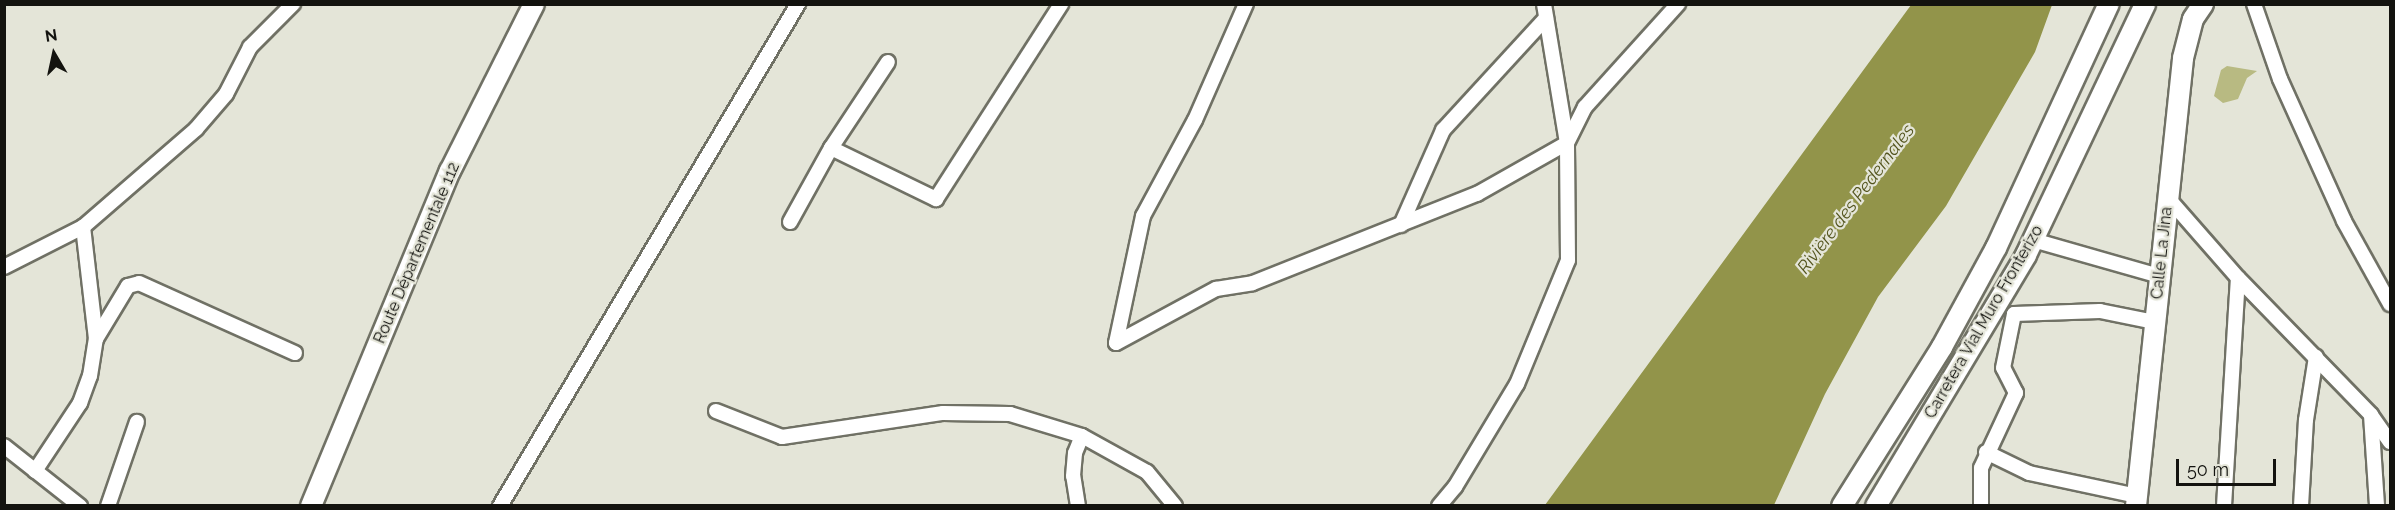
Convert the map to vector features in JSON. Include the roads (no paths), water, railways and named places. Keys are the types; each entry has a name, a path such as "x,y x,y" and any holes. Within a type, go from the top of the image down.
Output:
{"street":[{"path":"4,267 83,227 196,129 226,94 250,46 293,4"},
{"name":"Route Départementale 112","path":"311,506 450,171 534,4"},
{"path":"500,506 798,4"},
{"path":"831,148 936,199 1061,4"},
{"path":"1246,4 1195,120 1143,216 1116,343 1216,289 1253,283 1477,194 1567,143 1585,106 1678,4"},
{"name":"Carretera Vial Muro Fronterizo","path":"1842,506 1942,347 1990,258 2109,4"},
{"name":"Carretera Vial Muro Fronterizo","path":"1876,506 2033,240 2145,4"},
{"name":"Calle La Jina","path":"2136,501 2183,58 2193,19 2203,4"},
{"path":"2254,4 2280,79 2344,221 2391,304"},
{"path":"1401,225 1443,130 1545,11"},
{"path":"1438,506 1455,487 1512,393 1568,260 1567,143 1545,11"},
{"path":"790,222 831,148 888,62"},
{"path":"2168,198 2238,278 2371,415 2391,442"},
{"path":"35,471 80,404 90,376 96,339 83,227"},
{"path":"2033,240 2159,276"},
{"path":"2224,506 2238,278"},
{"path":"96,339 128,286 139,284 295,352"},
{"path":"1981,506 1981,468 1986,453 2016,393 2003,368 2014,314 2100,311 2154,322"},
{"path":"2301,506 2306,420 2316,357"},
{"path":"716,411 782,437 943,413 1010,414 1082,436 1147,472 1175,506"},
{"path":"2371,415 2377,506"},
{"path":"108,506 138,422"},
{"path":"1078,506 1073,476 1075,453 1082,436"},
{"path":"4,446 80,506"},
{"path":"1986,453 2030,473 2136,501"}],"water":[{"name":"Rivière des Pedernales","path":"1911,5 2052,5 2035,52 1946,206 1878,297 1825,394 1774,505 1545,505"}]}
